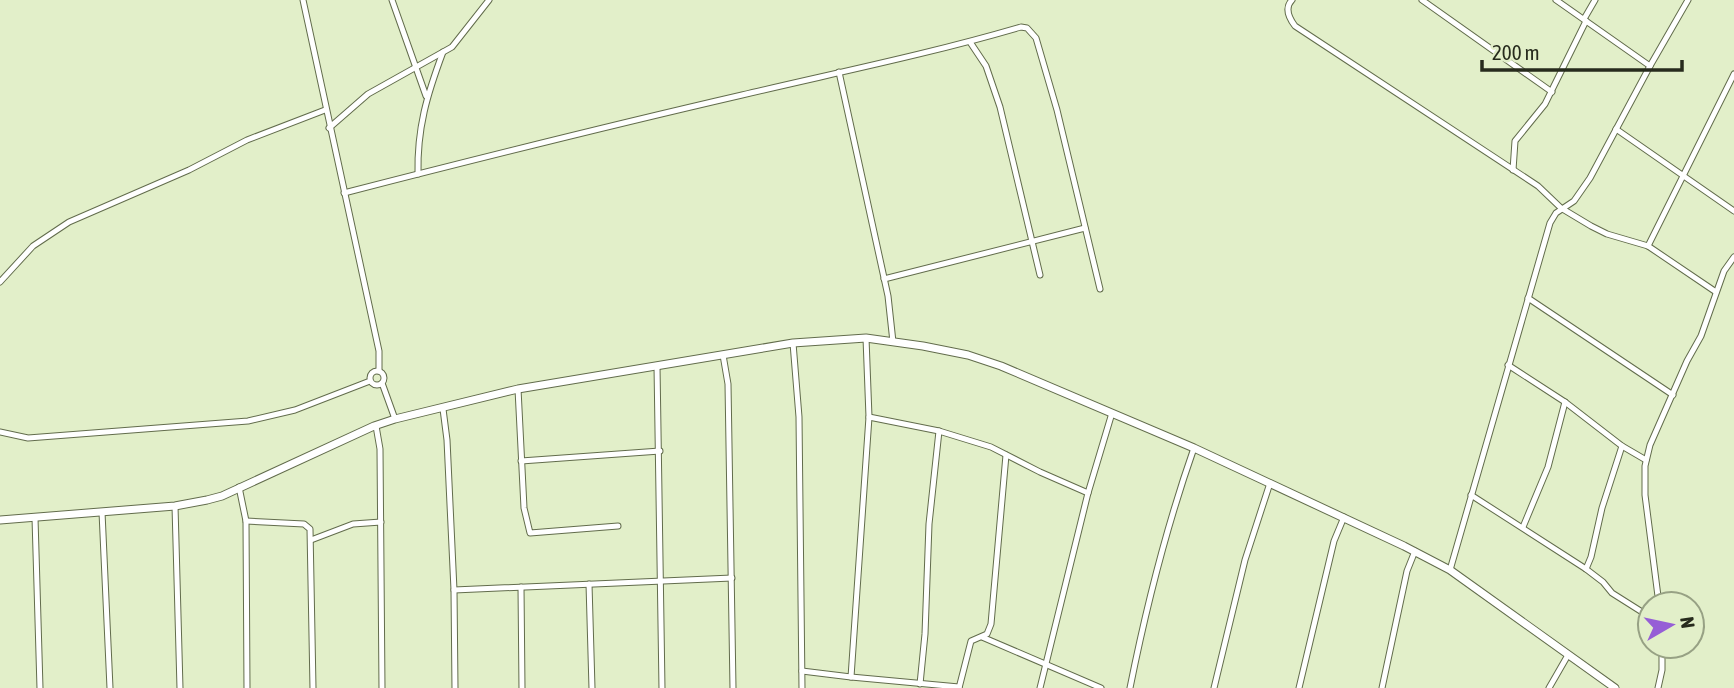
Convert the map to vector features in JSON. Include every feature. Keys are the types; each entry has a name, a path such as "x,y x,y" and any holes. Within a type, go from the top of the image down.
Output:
{"street":[{"path":"303,0 379,351 379,371 384,376 382,383 395,419"},
{"path":"392,0 426,97"},
{"path":"329,128 368,94 452,47 489,0"},
{"path":"1422,0 1552,92"},
{"path":"1556,0 1650,66"},
{"path":"1513,170 1516,138 1538,114 1552,92 1595,0"},
{"path":"1450,570 1550,223 1561,208 1580,194 1688,0"},
{"path":"1289,1 1289,18 1295,26 1538,186 1561,208 1607,234 1648,246 1716,292"},
{"path":"344,193 839,72 893,62 1021,27 1032,32 1036,38 1057,110 1100,289"},
{"path":"970,42 982,57 993,83 1040,275"},
{"path":"418,174 418,151 426,97 443,52"},
{"path":"839,72 884,279 893,342"},
{"path":"1648,246 1734,74"},
{"path":"0,282 33,246 69,222 189,170 247,140 325,110"},
{"path":"1616,129 1734,211"},
{"path":"884,279 1085,228"},
{"path":"1657,590 1645,495 1646,460 1686,361 1701,336 1724,271 1734,258"},
{"path":"1528,298 1672,395"},
{"path":"850,677 869,417 866,338"},
{"path":"0,520 175,506 214,498 395,419 518,389 793,343 866,338 968,355 1001,366 1194,448 1344,517 1450,570 1615,688"},
{"path":"793,343 799,417 802,688"},
{"path":"723,355 728,384 733,688"},
{"path":"1508,365 1646,460"},
{"path":"657,366 662,688"},
{"path":"370,381 373,372 379,371"},
{"path":"370,381 375,385 382,383"},
{"path":"0,432 28,438 248,421 295,410 370,381"},
{"path":"518,389 524,508 530,533 532,535 618,526"},
{"path":"1522,527 1548,467 1565,402"},
{"path":"443,409 447,440 454,590 454,688"},
{"path":"1040,688 1088,493 1112,413"},
{"path":"869,417 939,431 991,447 1088,493"},
{"path":"376,426 380,449 382,688"},
{"path":"920,684 925,634 929,523 939,431"},
{"path":"1586,569 1622,446"},
{"path":"1130,688 1160,564 1194,448"},
{"path":"521,461 660,452"},
{"path":"802,671 877,681 959,687 971,641 987,634 991,624 1006,454"},
{"path":"1214,688 1245,560 1270,483"},
{"path":"239,487 246,522 247,688"},
{"path":"1471,495 1586,569 1612,593 1636,608"},
{"path":"175,506 180,688"},
{"path":"103,512 110,688"},
{"path":"35,517 40,688"},
{"path":"1299,688 1334,541 1344,517"},
{"path":"246,522 304,524 310,529 313,688"},
{"path":"311,540 353,524 381,522"},
{"path":"1382,688 1407,571 1415,551"},
{"path":"454,590 732,578"},
{"path":"589,584 592,688"},
{"path":"521,587 522,688"},
{"path":"981,636 1101,688"},
{"path":"1549,688 1568,655"},
{"path":"1658,688 1661,660"},
{"path":"875,688 877,681"}]}
